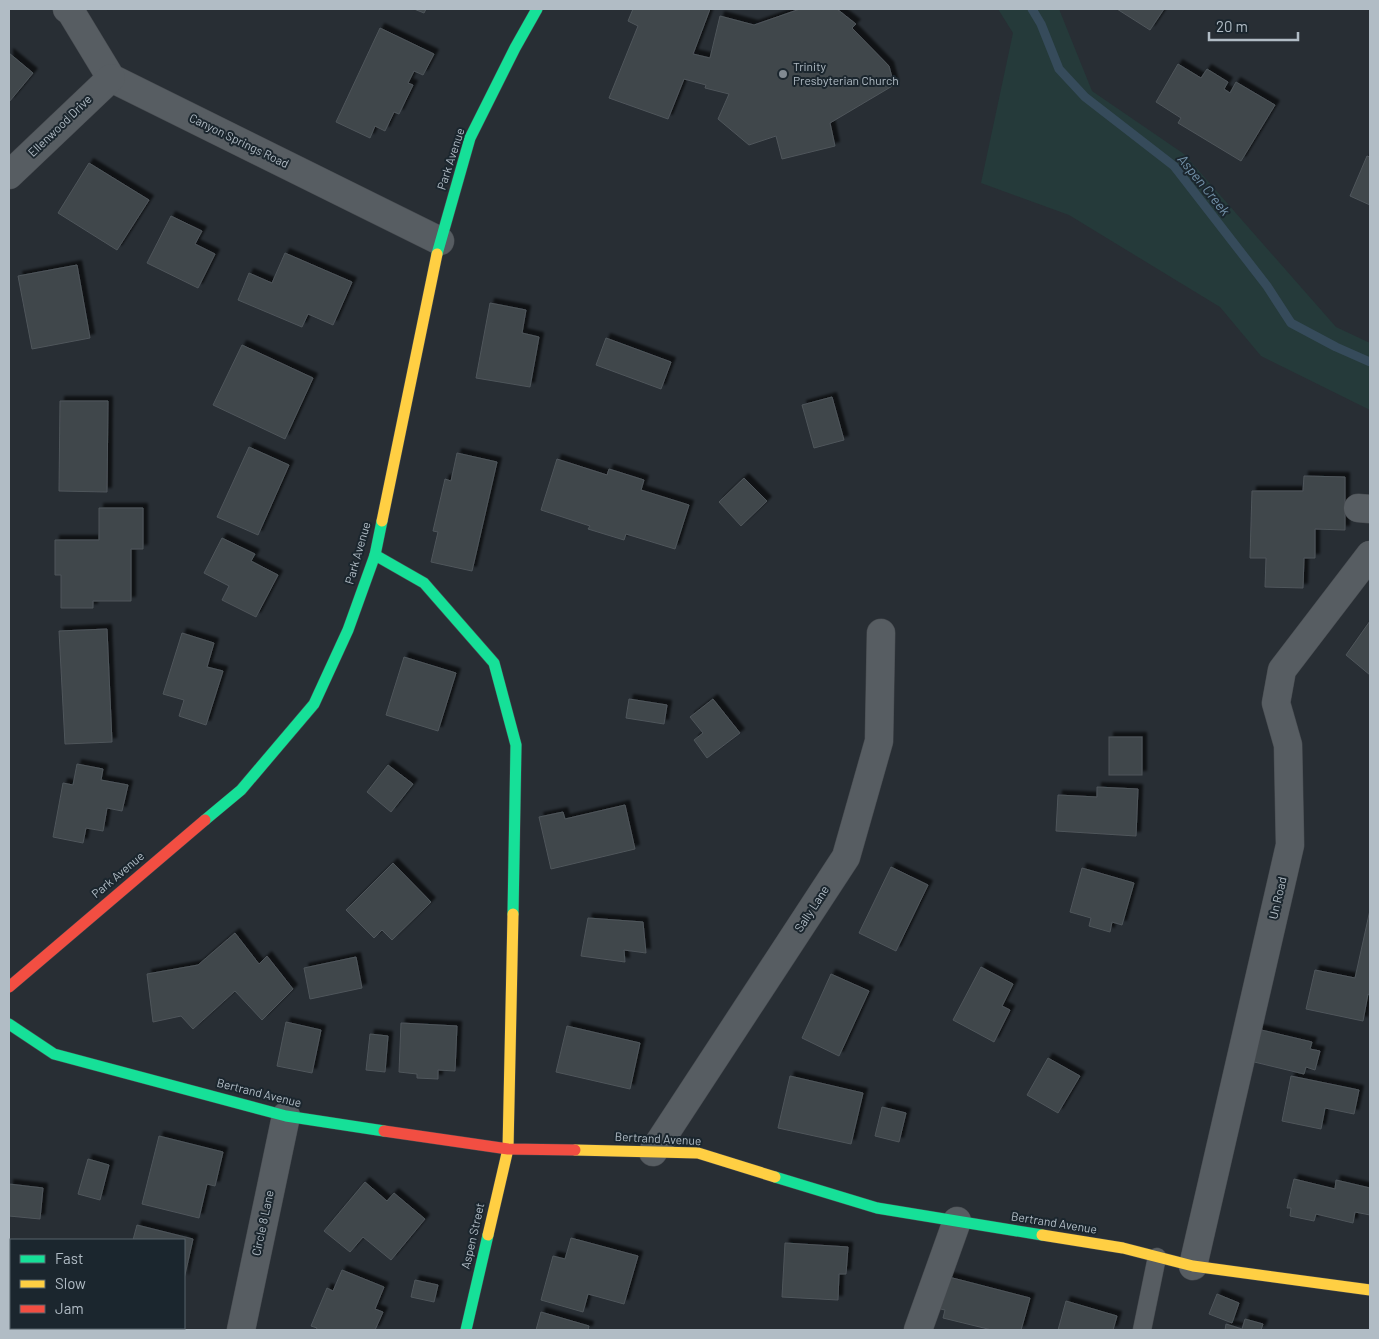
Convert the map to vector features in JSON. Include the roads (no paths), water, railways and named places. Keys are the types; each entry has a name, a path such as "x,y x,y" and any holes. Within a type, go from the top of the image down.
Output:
{"street":[{"path":"67,9 71,12 111,78"},
{"name":"Park Avenue","path":"12,978 241,790 314,704 348,630 375,555 440,241 470,138 515,48 537,9"},
{"name":"Ellenwood Drive","path":"9,175 111,78"},
{"name":"Canyon Springs Road","path":"111,78 440,241"},
{"name":"Aspen Street","path":"375,555 424,583 494,663 516,745 508,1149 466,1330"},
{"name":"Un Road","path":"1193,1266 1290,845 1288,745 1276,703 1282,670 1370,555"},
{"name":"Sally Lane","path":"652,1152 846,857 879,741 881,633"},
{"name":"Bertrand Avenue","path":"9,1024 54,1054 286,1116 508,1149 698,1153 877,1208 1123,1248 1193,1266 1370,1290"},
{"name":"Circle 8 Lane","path":"241,1330 286,1116"},
{"path":"918,1330 957,1221"}],"lane":[{"path":"1142,1330 1157,1256"}],"waterway":[{"name":"Aspen Creek","path":"1032,9 1041,24 1059,69 1085,97 1174,166 1267,286 1291,323 1336,347 1370,362"}],"place":[{"name":"Trinity Presbyterian Church","path":"783,74"}]}
